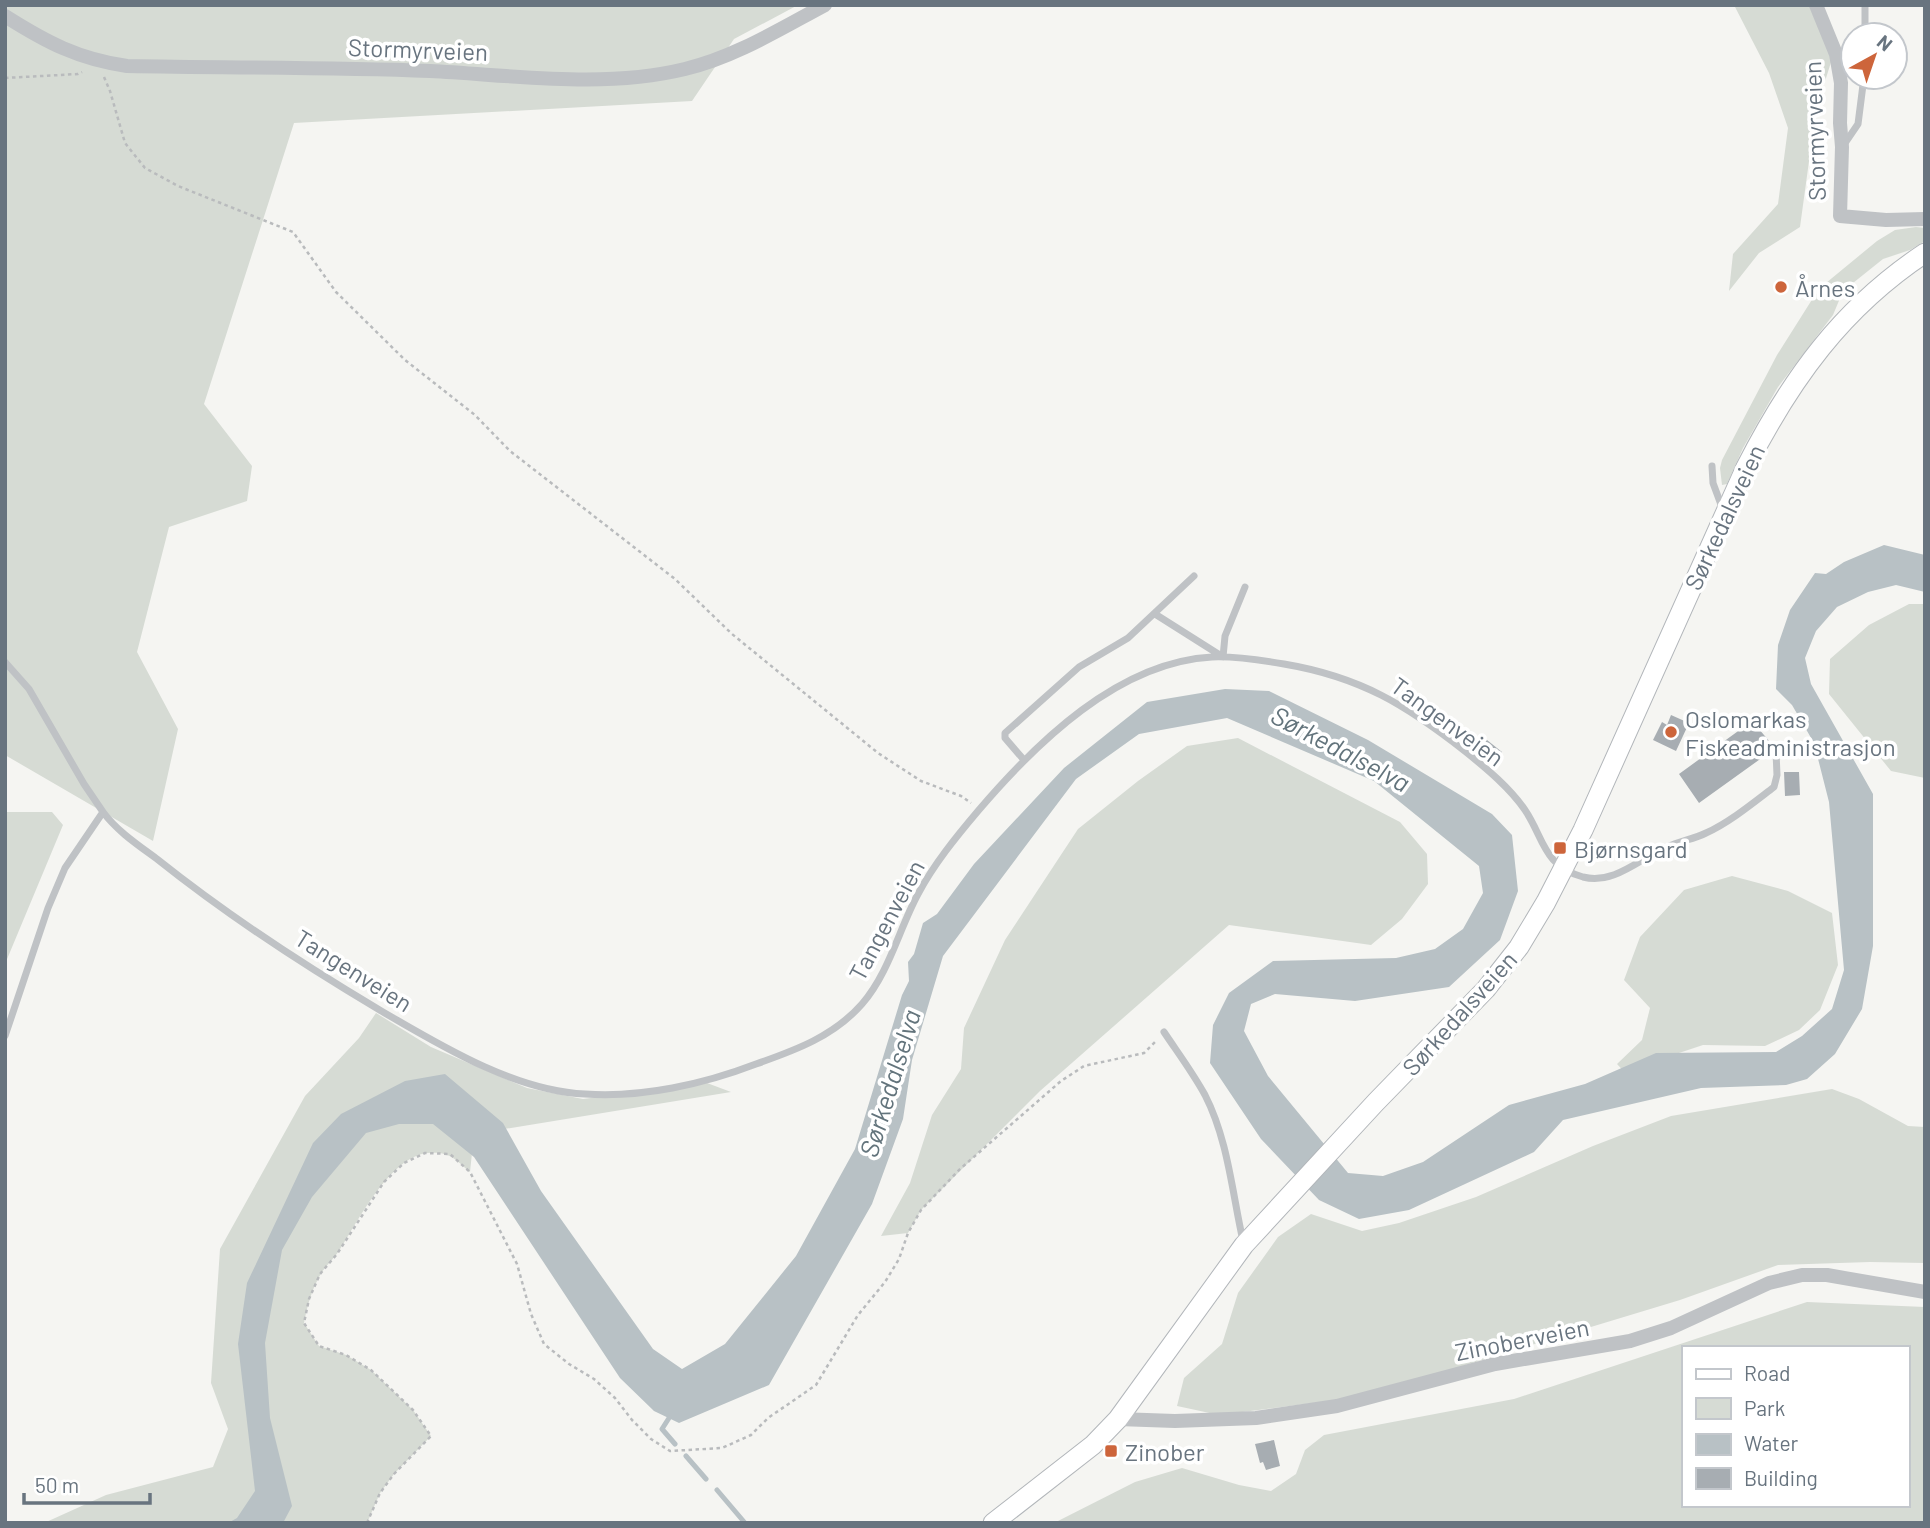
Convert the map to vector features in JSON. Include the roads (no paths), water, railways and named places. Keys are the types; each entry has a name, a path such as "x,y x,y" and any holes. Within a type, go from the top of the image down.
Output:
{"street":[{"name":"Stormyrveien","path":"5,16 58,48 96,62 613,78 683,69 716,60 825,5"},
{"name":"Stormyrveien","path":"1816,5 1836,54 1841,83 1840,216 1886,220 1925,219"},
{"name":"Sørkedalsveien","path":"993,1523 1093,1445 1118,1419 1153,1375 1198,1307 1244,1245 1346,1133 1469,1007 1507,963 1531,929 1563,869 1770,419 1817,350 1876,290 1925,253"},
{"name":"Zinoberveien","path":"1118,1419 1256,1419 1337,1406 1503,1362 1630,1341 1671,1328 1769,1283 1802,1275 1826,1275 1925,1292"}],"lane":[{"path":"1842,146 1858,124 1862,91"},
{"path":"1713,466 1713,483 1718,502 1725,513"},
{"path":"1024,760 1005,738 1005,733 1079,667 1128,638 1194,576"},
{"path":"1155,614 1223,657 1225,636 1245,587"},
{"name":"Tangenveien","path":"5,662 29,689 103,812 186,883 315,969 434,1042 530,1083 584,1094 634,1093 725,1076 795,1050 829,1033 871,992 927,878 957,836 1024,760 1070,720 1115,688 1169,665 1188,660 1223,657 1309,668 1361,684 1404,705 1491,773 1525,809 1546,853 1563,869"},
{"path":"1563,869 1585,877 1616,875 1665,847 1707,833 1774,787 1777,775 1776,752"},
{"path":"5,1036 48,908 65,868 103,812"},
{"path":"1164,1032 1205,1096 1214,1118 1228,1162 1244,1245"}],"water":[{"name":"Sørkedalselva","path":"1884,545 1925,555 1925,592 1896,585 1868,592 1837,607 1816,631 1805,658 1811,684 1873,794 1873,946 1862,1009 1835,1054 1807,1079 1786,1085 1701,1088 1563,1120 1534,1152 1409,1210 1359,1219 1319,1200 1261,1139 1210,1063 1213,1025 1229,993 1273,961 1396,958 1435,949 1463,929 1483,893 1479,866 1374,781 1227,718 1139,734 1076,779 943,956 912,1060 903,1119 872,1204 769,1385 679,1423 654,1411 620,1378 474,1157 433,1124 399,1124 366,1133 312,1197 282,1250 265,1343 270,1418 292,1506 283,1523 228,1523 237,1518 255,1491 238,1344 247,1283 313,1143 341,1114 405,1081 445,1074 503,1123 541,1191 653,1349 682,1369 725,1344 796,1256 855,1149 902,995 909,981 908,962 914,954 923,923 937,914 974,864 1064,768 1147,702 1225,689 1269,691 1368,740 1492,814 1512,835 1518,891 1500,940 1449,987 1355,1001 1275,994 1251,1004 1244,1031 1268,1076 1348,1173 1383,1176 1423,1162 1509,1105 1585,1084 1656,1053 1776,1052 1802,1036 1832,1009 1844,970 1829,802 1814,743 1792,705 1776,689 1778,645 1790,610 1815,573 1826,574 1844,562"}],"waterway":[{"path":"669,1418 662,1429 675,1444"},
{"path":"686,1456 706,1479"},
{"path":"717,1490 745,1523"}],"place":[{"name":"Årnes","path":"1781,287"},
{"name":"Oslomarkas Fiskeadministrasjon","path":"1671,732"},
{"name":"Bjørnsgard","path":"1560,848"},
{"name":"Zinober","path":"1111,1451"}]}
